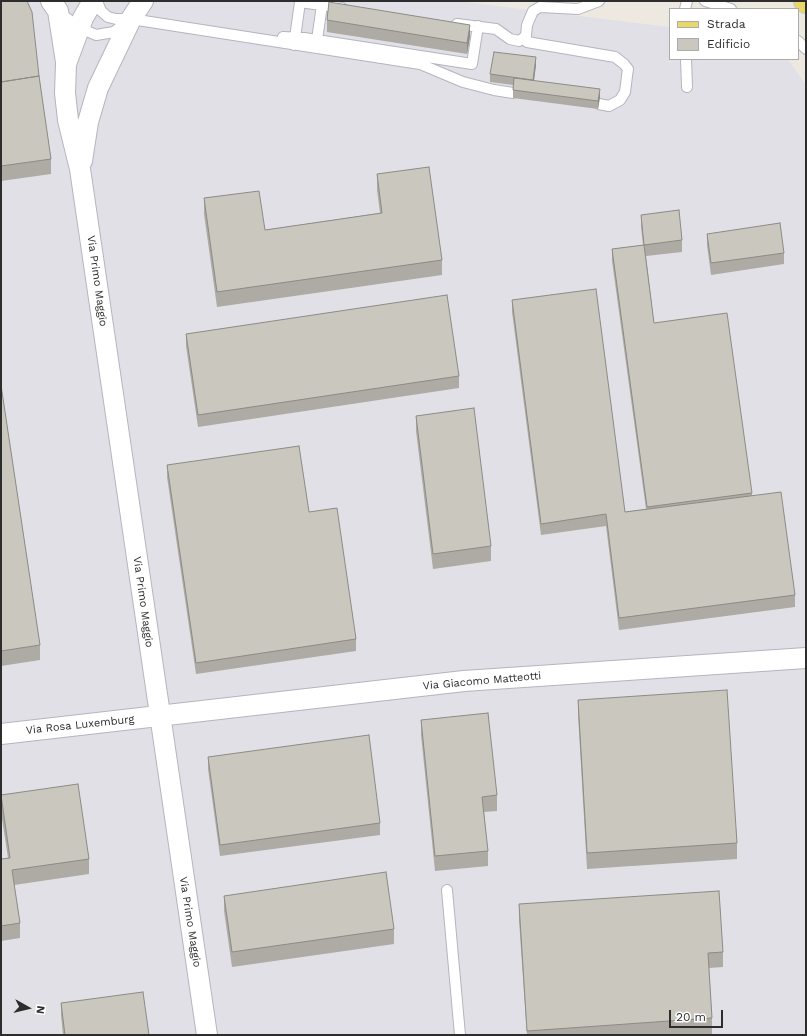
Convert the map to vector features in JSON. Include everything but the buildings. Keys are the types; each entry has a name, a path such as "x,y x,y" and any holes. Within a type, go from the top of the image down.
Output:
{"street":[{"name":"Via Primo Maggio","path":"66,64 80,28 93,1"},
{"name":"Via Primo Maggio","path":"80,169 88,122 98,88 132,10 143,1"},
{"name":"Via Primo Maggio","path":"55,6 66,64 65,93 68,120 80,169 159,716 207,1035"},
{"name":"Via Giacomo Matteotti","path":"159,716 464,681 806,658"},
{"name":"Via Rosa Luxemburg","path":"1,734 159,716"}],"lane":[{"path":"97,1 101,12 108,17 116,19 132,10 205,31 225,30 420,64 463,82 513,93"},
{"path":"599,1 578,9 540,7 533,11 527,25 526,36 527,42 615,57 624,64 628,69 625,92 620,100 609,106 599,104"},
{"path":"705,1 728,8"},
{"path":"294,42 300,2 322,5 337,11 353,10"},
{"path":"317,40 322,5"},
{"path":"55,6 66,20 96,35 114,32 132,10"},
{"path":"455,26 478,26 496,29 510,39 519,41 526,36"},
{"path":"294,42 333,39 452,58 472,64 478,26"},
{"path":"686,60 687,87"},
{"path":"447,890 460,1035"}],"shaded area":[{"path":"1,1 456,1 669,27 669,60 789,60 806,85 806,1035 1,1035"}]}
